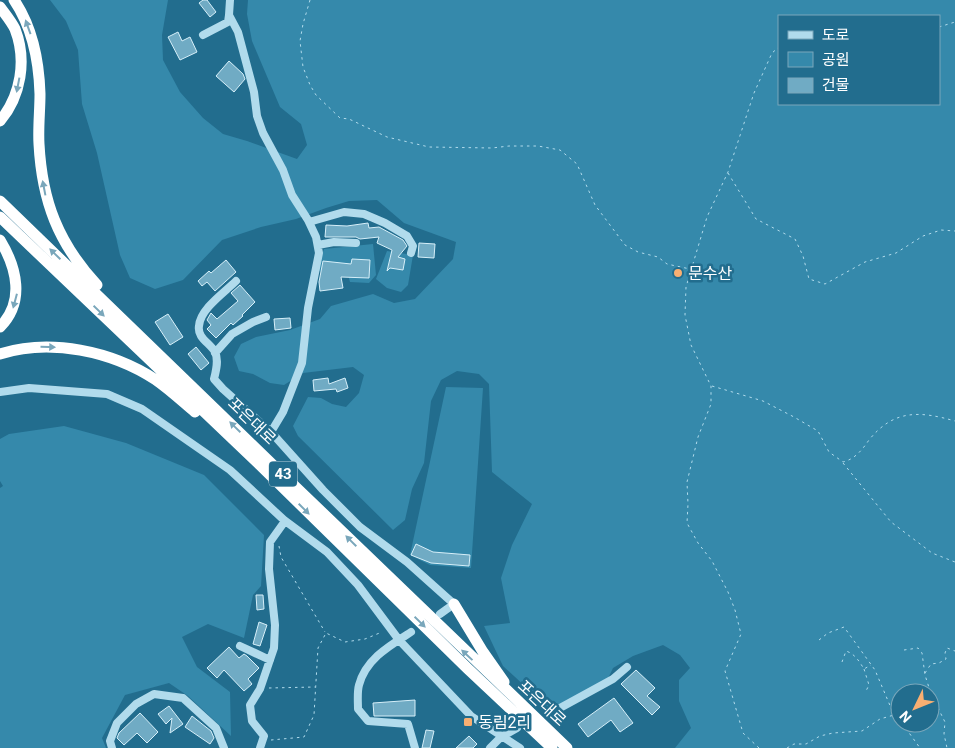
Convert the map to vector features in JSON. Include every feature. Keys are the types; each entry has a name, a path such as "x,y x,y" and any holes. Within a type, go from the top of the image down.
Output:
{"highway":[{"path":"14,0 24,18 35,51 40,95 39,143 41,169 44,189 56,225 71,254 82,269 172,367"},
{"path":"0,7 15,30 21,62 20,80 16,95 10,108 0,121"},
{"name":"포은대로","path":"0,201 567,748"},
{"name":"포은대로","path":"0,217 260,465 467,668 552,748"},
{"path":"0,240 12,263 17,293 14,308 0,327"},
{"path":"0,354 16,348 75,349 105,356 131,366 156,380 260,465"},
{"path":"454,604 502,680 528,711"}],"street":[{"path":"203,35 228,22 230,0"},
{"path":"229,15 238,32 254,92 257,116 263,133 283,170 292,195 309,222 316,237 319,252 308,308 302,363 283,412 271,432"},
{"path":"309,222 344,212 364,214 385,223 407,236 413,246 411,253"},
{"path":"318,245 334,242 356,243"},
{"path":"236,281 214,300 203,315 198,326 202,338 215,353 217,365 214,379 223,390 271,432 323,490 360,527 407,562 454,604 440,614"},
{"path":"215,353 232,334 266,317"},
{"path":"0,392 29,388 107,394 142,409 230,470 285,522 327,552 358,584 399,640 471,716 520,748"},
{"path":"262,744 264,736 252,721 250,705 260,688 274,648 275,625 270,569 270,542 285,522"},
{"path":"411,632 369,662 358,686 358,709 368,722 408,724 416,748"},
{"path":"240,646 270,660"},
{"path":"549,714 613,679 627,667"},
{"path":"112,748 110,741 118,723 136,704 154,694 183,698 216,728 224,748"},
{"path":"490,748 501,737 516,728"}],"path":[{"path":"310,0 300,42 303,67 316,95 340,118 349,119 387,137 429,147 492,148 538,146 560,150 577,164 595,205 625,246 638,252 658,257 668,264 691,269"},
{"path":"940,27 955,22"},
{"path":"760,748 743,733 725,671 741,634 734,610 728,592 712,561 698,543 687,522 687,482 698,437 711,404 712,386 691,345 685,315 686,287 707,217 728,172 754,93 772,53 778,48"},
{"path":"728,172 756,218 795,239 803,256 809,279 825,284 865,262 896,253 923,236 941,230 955,231"},
{"path":"712,386 763,401 818,432 829,452 843,462 890,522 932,553 955,562"},
{"path":"843,462 851,460 872,436 892,419 910,415 927,415 955,422"},
{"path":"276,534 281,557 326,633 345,642 365,639 390,629"},
{"path":"819,640 828,633 844,627 872,665 890,706"},
{"path":"262,744 304,737 314,715 318,648 326,633"},
{"path":"904,650 918,648 922,653 931,694 945,722 944,734 947,748"},
{"path":"925,673 930,664 939,663 946,659 945,653 947,648 955,651"},
{"path":"842,662 846,651 851,652 857,658 864,669 869,685 866,691"},
{"path":"864,669 872,665"},
{"path":"260,688 316,686"},
{"path":"787,748 794,744 806,744 820,736 833,733 862,731 880,719 890,716"},
{"path":"909,733 920,748"}],"green space":[{"path":"50,0 168,0 162,35 163,60 180,92 203,118 223,134 297,159 307,145 301,124 280,107 252,41 247,14 248,0 955,0 955,748 675,748 691,728 679,701 679,680 690,668 680,655 663,645 633,656 613,668 604,687 554,713 503,666 484,626 510,623 501,578 512,545 532,504 492,472 489,384 479,374 457,371 441,380 431,401 424,463 412,489 405,520 393,530 298,436 293,426 308,397 321,398 332,404 346,407 359,393 364,375 353,367 303,373 284,385 270,383 253,374 239,371 234,357 241,344 256,337 290,330 320,319 331,306 373,294 394,303 415,299 453,259 456,242 404,223 377,200 349,201 296,219 261,227 222,240 183,280 155,289 130,278 120,255 97,153 82,104 78,50 66,21"},
{"path":"373,244 376,275 369,283 350,282 347,271 321,272 317,269 324,249"},
{"path":"387,251 413,255 408,285 401,292 387,288 376,279"},
{"path":"446,387 483,388 471,568 430,565 410,555"},
{"path":"64,426 126,443 204,475 264,535 261,586 253,595 244,638 208,624 182,637 197,667 230,692 231,736 188,696 169,683 125,695 102,738 106,748 0,748 0,488 3,486 0,481 0,439 9,434"}],"building":[{"path":"207,0 216,12 210,17 199,3"},
{"path":"178,32 182,41 190,37 197,52 180,60 168,37"},
{"path":"229,61 243,74 245,79 234,92 216,76"},
{"path":"368,223 369,228 379,227 403,240 407,246 398,257 405,259 403,270 390,268 387,271 392,250 377,243 379,237 360,239 356,237 325,237 326,225 347,226"},
{"path":"419,243 435,244 434,258 418,257"},
{"path":"352,259 370,260 369,278 341,277 343,288 320,291 319,282 323,261 351,264"},
{"path":"226,260 236,272 215,291 207,282 202,286 198,281"},
{"path":"240,285 255,302 243,316 233,325 231,323 216,338 207,329 211,325 207,320 211,313 217,319 238,301 231,293"},
{"path":"168,314 183,337 170,345 155,322"},
{"path":"290,318 291,328 275,330 274,319"},
{"path":"196,347 209,363 201,370 188,354"},
{"path":"328,378 329,384 345,378 348,388 337,392 336,389 314,391 313,380"},
{"path":"416,544 433,552 470,555 469,566 431,563 411,555"},
{"path":"256,595 263,595 264,609 257,610"},
{"path":"259,622 267,625 260,646 253,644"},
{"path":"229,647 239,658 244,654 259,668 248,679 252,684 244,691 224,670 217,678 207,668"},
{"path":"636,670 655,688 647,696 660,707 652,715 621,684"},
{"path":"614,698 633,723 620,732 611,720 588,737 578,724"},
{"path":"415,700 415,716 374,716 373,703"},
{"path":"169,706 183,724 170,733 172,718 166,724 158,714"},
{"path":"140,713 158,732 147,743 137,733 124,745 117,738 119,733"},
{"path":"192,716 211,731 214,738 210,744 185,727"},
{"path":"426,730 434,731 430,748 422,748"},
{"path":"469,736 477,744 473,748 456,748"}],"place":[{"name":"문수산","path":"678,273"},
{"name":"동림2리","path":"468,722"}]}
